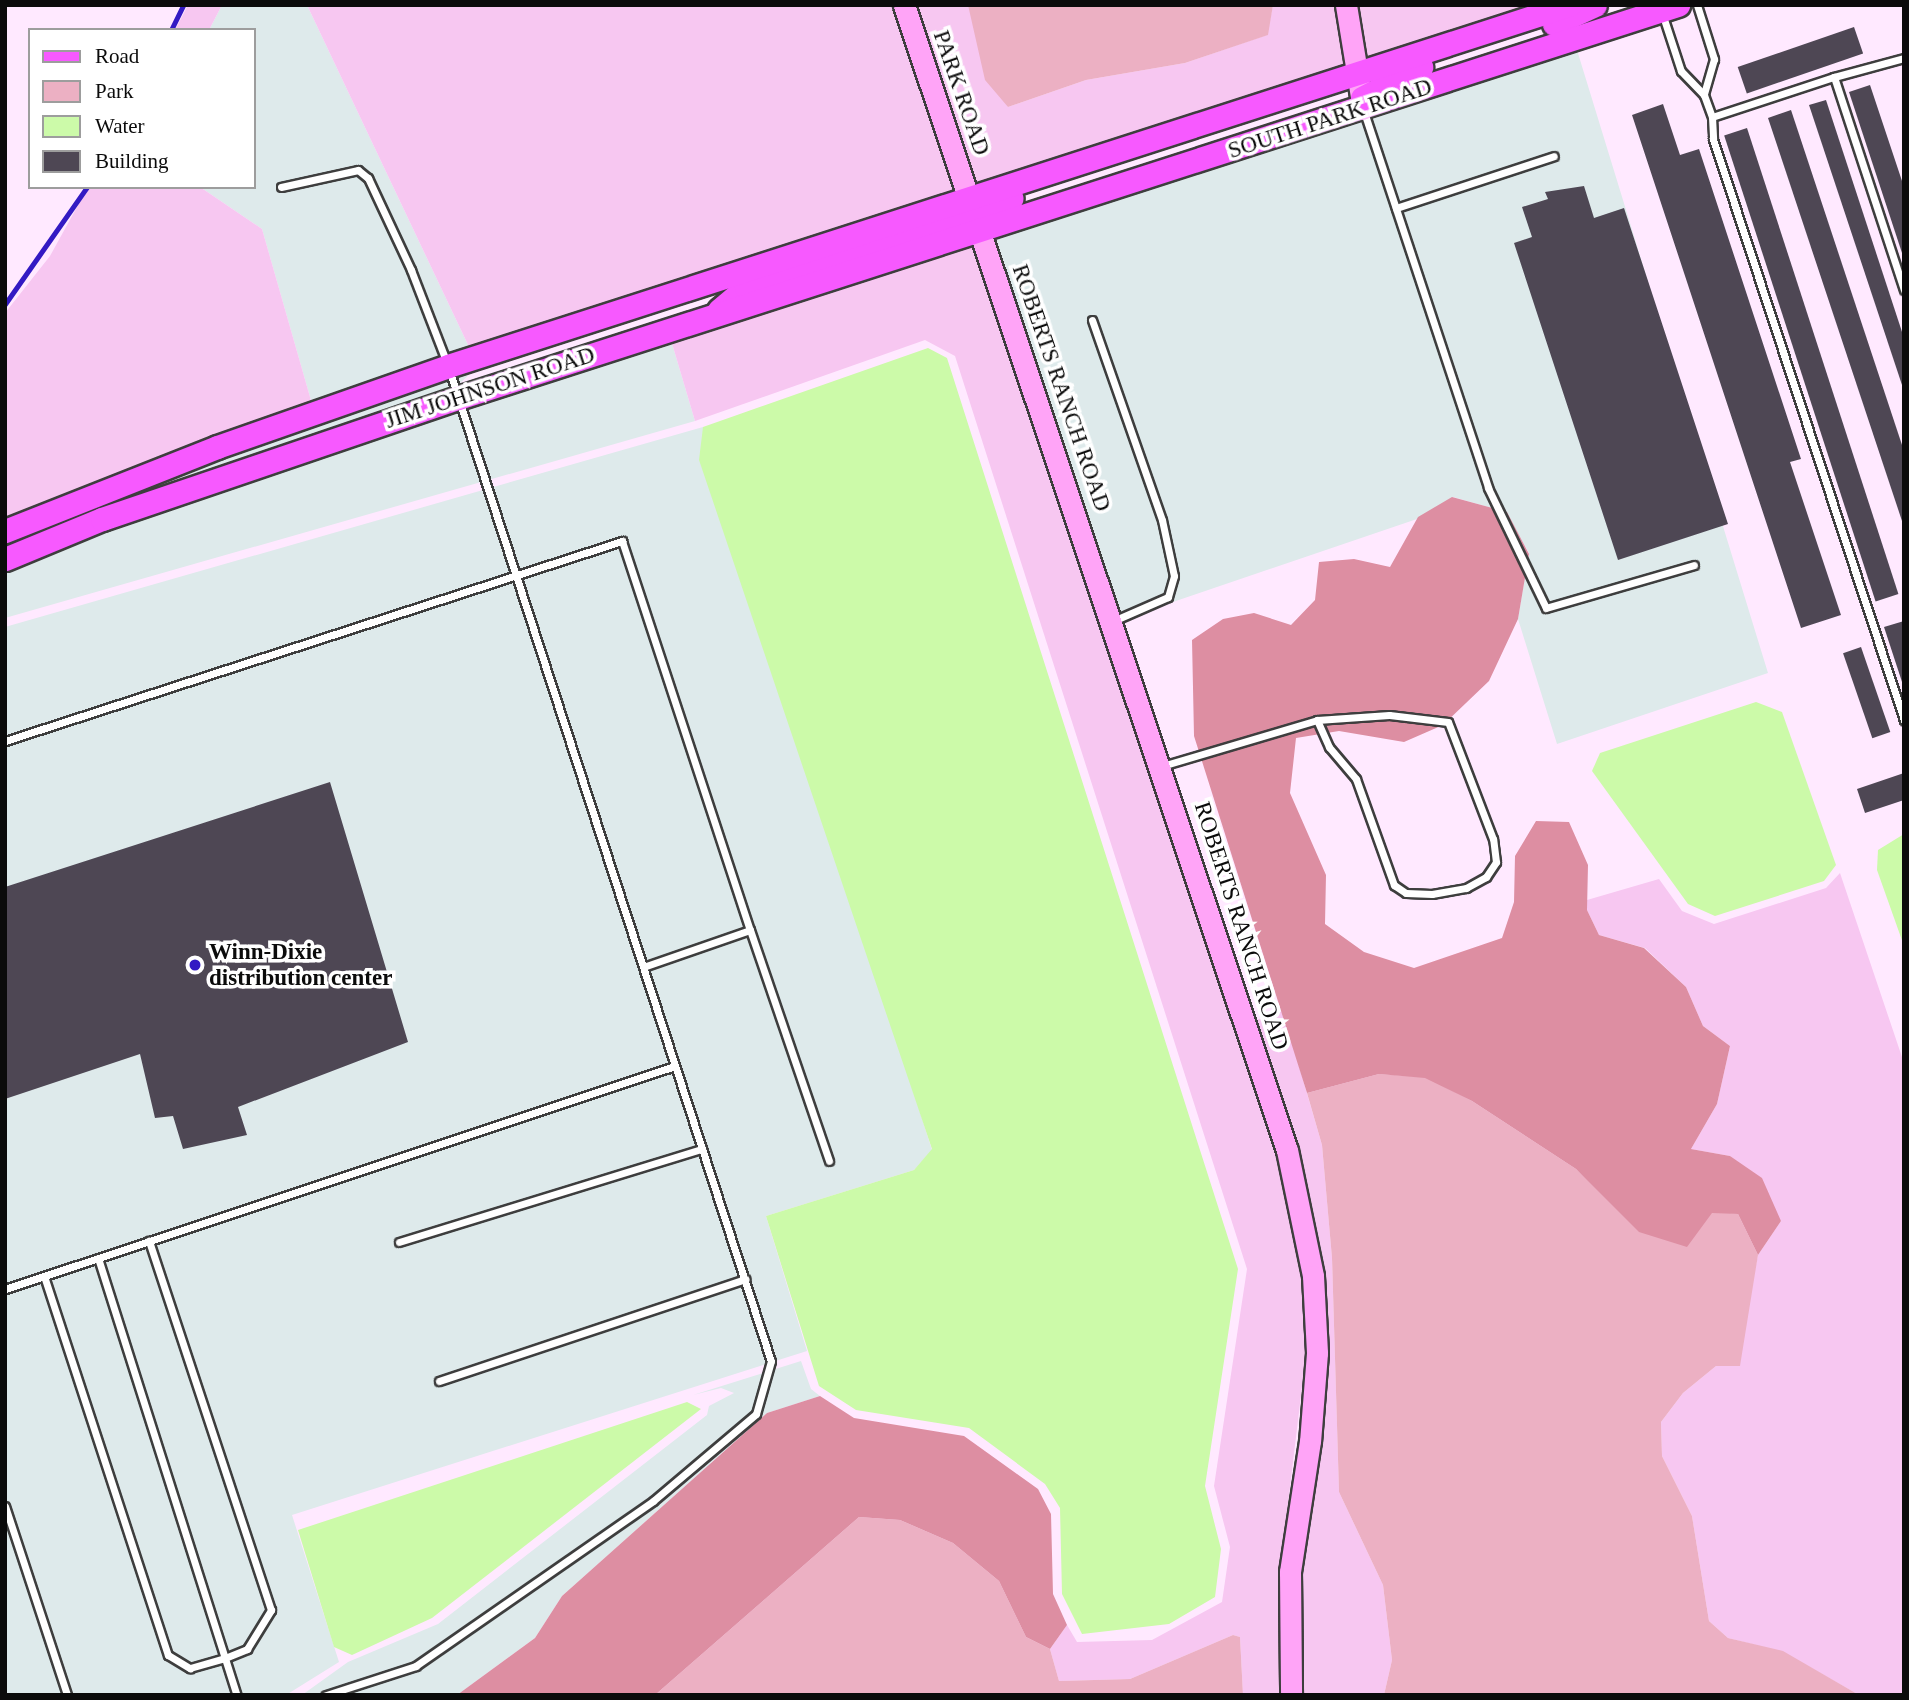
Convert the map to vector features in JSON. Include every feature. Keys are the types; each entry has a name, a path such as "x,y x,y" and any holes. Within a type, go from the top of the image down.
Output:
{"main road":[{"name":"SOUTH PARK ROAD","path":"974,214 1211,121 1569,5"},
{"path":"1362,104 1407,71 1581,15 1595,5"},
{"name":"SOUTH PARK ROAD","path":"974,214 1362,104 1669,7"},
{"name":"JIM JOHNSON ROAD","path":"5,531 216,447 448,366 714,281 974,214"},
{"name":"JIM JOHNSON ROAD","path":"5,559 115,514 458,398 712,317 974,214"},
{"path":"458,398 492,366 687,304 714,281"}],"street":[{"name":"PARK ROAD","path":"904,5 974,214"},
{"path":"1346,5 1360,73 1362,104"},
{"name":"ROBERTS RANCH ROAD","path":"974,214 1162,766 1287,1150 1314,1276 1317,1353 1310,1441 1290,1572 1291,1695"}],"lane":[{"path":"1697,5 1714,59 1704,95"},
{"path":"1669,7 1681,71 1704,95 1712,117 1713,139 1904,720"},
{"path":"1712,117 1834,77 1904,58"},
{"path":"1834,77 1904,290"},
{"path":"1362,104 1488,488 1546,608 1694,565"},
{"path":"1396,208 1554,156"},
{"path":"281,187 342,170 368,178 448,366 771,1361 757,1414 653,1501 416,1665 326,1695"},
{"path":"1092,320 1162,520 1174,576 1161,602 1113,622"},
{"path":"5,741 622,541 829,1161"},
{"path":"1162,766 1317,720 1389,715 1448,722 1493,839 1496,862 1486,877 1466,888 1432,894 1406,893 1394,885 1356,779 1329,747 1317,720"},
{"path":"643,968 750,930"},
{"path":"5,1289 675,1066"},
{"path":"399,1242 702,1149"},
{"path":"44,1276 168,1655 190,1668 225,1657 247,1649 271,1610 149,1241"},
{"path":"98,1258 237,1695"},
{"path":"439,1381 744,1279"},
{"path":"5,1506 67,1695"}],"shaded area":[{"path":"188,5 222,5 210,28 176,28"},
{"path":"222,5 307,5 470,349 312,404 262,229 203,189 256,189 256,28 210,28"},
{"path":"307,5 893,5 956,193 470,349"},
{"path":"915,5 968,5 1008,107 1086,80 1185,63 1267,35 1273,5 1336,5 1348,67 976,186"},
{"path":"1357,5 1539,5 1368,61"},
{"path":"1577,50 1768,673 1557,744 1518,619 1529,553 1506,512 1453,497 1417,519 1123,619 993,237"},
{"path":"87,189 203,189 262,229 312,404 5,521 5,313 50,256"},
{"path":"973,243 1277,1153 1303,1277 1306,1353 1280,1571 1281,1695 1243,1695 1240,1637 1233,1635 1130,1679 1059,1681 1050,1649 1067,1625 1077,1642 1152,1640 1222,1602 1230,1547 1214,1486 1247,1269 955,356 925,340 695,421 671,340"},
{"path":"671,340 695,421 5,618 5,569 105,528"},
{"path":"478,366 453,390 5,549 5,542 220,456"},
{"path":"703,427 932,1150 914,1170 766,1216 807,1351 292,1515 339,1662 286,1695 5,1695 5,627"},
{"path":"1452,497 1507,512 1529,554 1518,619 1489,681 1443,725 1404,742 1339,731 1296,738 1290,793 1326,875 1325,924 1364,952 1414,968 1502,938 1514,902 1515,856 1536,821 1569,822 1588,865 1587,910 1599,935 1644,948 1686,987 1703,1026 1730,1046 1717,1104 1691,1149 1730,1156 1762,1178 1781,1221 1758,1255 1738,1214 1712,1213 1687,1247 1639,1232 1576,1169 1472,1101 1425,1078 1379,1074 1307,1093 1194,736 1192,640 1223,619 1254,613 1291,625 1315,600 1319,562 1354,559 1390,567 1418,517"},
{"path":"1840,873 1904,1063 1904,1695 1859,1695 1783,1652 1728,1638 1709,1621 1692,1516 1662,1456 1661,1422 1683,1393 1716,1366 1749,1299 1758,1255 1781,1221 1730,1156 1691,1149 1717,1104 1730,1046 1703,1026 1686,987 1645,948 1599,935 1587,910 1587,900 1659,879 1682,911 1714,924 1826,888"},
{"path":"1283,1011 1322,1145 1332,1258 1339,1492 1383,1585 1392,1660 1384,1695 1302,1695 1301,1572 1327,1353 1324,1275 1297,1147 1256,1020"},
{"path":"801,1361 811,1389 820,1396 767,1413 562,1596 535,1638 457,1695 302,1695 348,1662 438,1624 707,1415 709,1406 734,1393 721,1388 693,1395"},
{"path":"820,1396 854,1418 964,1436 1038,1489 1051,1514 1053,1594 1067,1625 1050,1649 1026,1637 999,1581 953,1543 900,1520 859,1517 655,1695 457,1695 535,1638 562,1596 767,1413"}],"green space":[{"path":"968,5 1273,5 1268,35 1185,63 1086,80 1008,107 985,80"},
{"path":"1379,1074 1425,1077 1472,1101 1576,1169 1607,1198 1738,1214 1758,1255 1740,1366 1716,1366 1683,1393 1661,1422 1662,1456 1692,1516 1709,1621 1728,1638 1783,1651 1859,1695 1384,1695 1392,1660 1383,1585 1339,1492 1332,1258 1322,1145 1307,1093"},
{"path":"859,1517 900,1520 953,1543 999,1581 1026,1637 1050,1649 1059,1681 1130,1679 1233,1635 1240,1637 1243,1695 655,1695"}],"water":[{"path":"928,348 947,358 1238,1269 1205,1486 1221,1549 1215,1597 1169,1624 1082,1634 1062,1594 1060,1508 1045,1484 969,1428 856,1410 819,1386 766,1216 914,1170 932,1149 699,460 703,427"},
{"path":"1756,702 1782,712 1836,865 1824,881 1715,916 1688,904 1592,771 1600,753"},
{"path":"1904,834 1904,946 1877,870 1878,850"},
{"path":"687,1402 701,1409 432,1618 352,1655 334,1647 298,1530"}],"building":[{"path":"1854,27 1863,53 1747,94 1738,67"},
{"path":"1870,85 1904,187 1904,259 1849,92"},
{"path":"1826,100 1904,338 1904,391 1809,105"},
{"path":"1663,104 1680,155 1699,149 1801,459 1790,462 1841,615 1801,628 1632,115"},
{"path":"1791,110 1904,451 1904,527 1768,118"},
{"path":"1747,128 1898,594 1876,601 1724,135"},
{"path":"1584,186 1594,218 1624,208 1728,524 1618,560 1514,243 1532,237 1522,207 1548,199 1545,192"},
{"path":"1904,621 1904,685 1903,685 1884,627"},
{"path":"1861,647 1890,732 1872,738 1843,653"},
{"path":"1904,773 1904,800 1865,813 1857,789"},
{"name":"Winn-Dixie distribution center","path":"330,782 408,1042 238,1107 247,1135 183,1149 173,1116 155,1118 140,1054 5,1099 5,887"}],"railway":[{"path":"172,28 183,5"},
{"path":"5,304 86,189"}],"place":[{"name":"Winn-Dixie distribution center","path":"195,965"}]}
